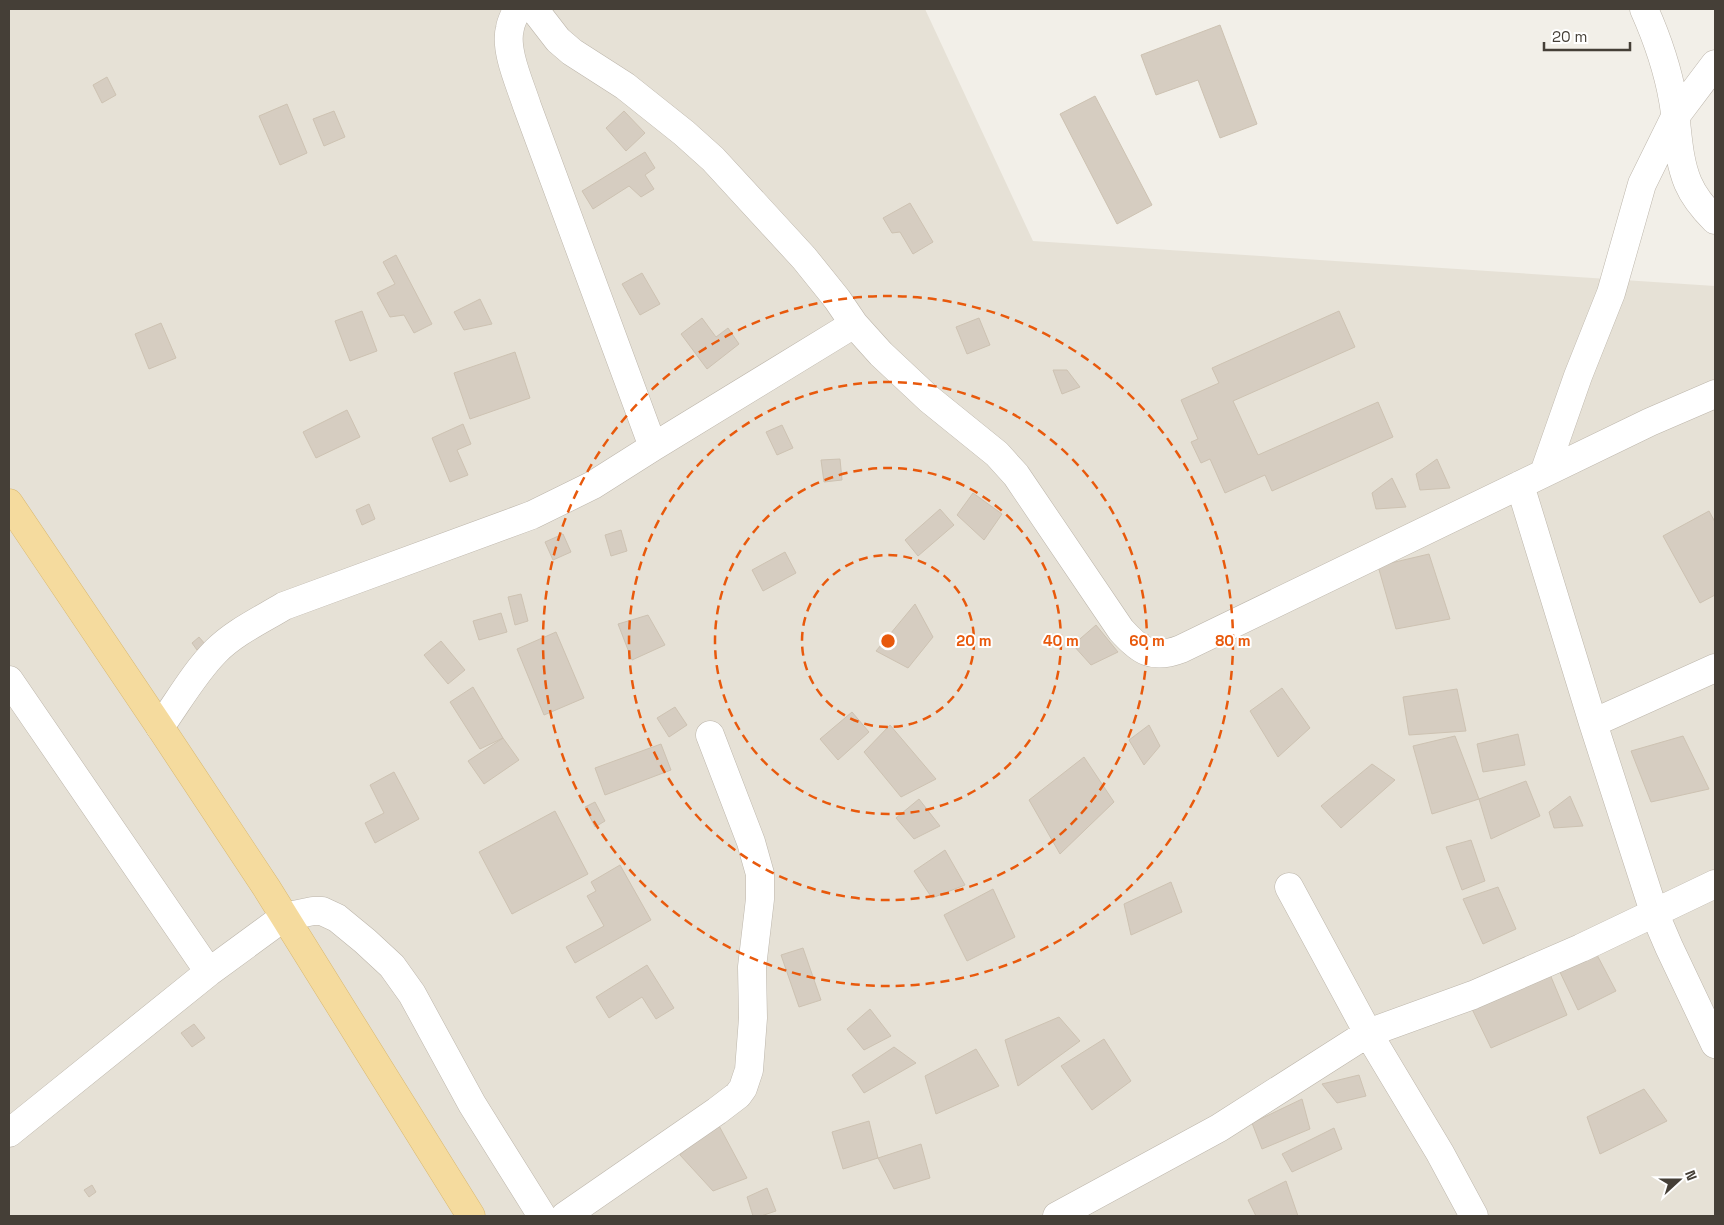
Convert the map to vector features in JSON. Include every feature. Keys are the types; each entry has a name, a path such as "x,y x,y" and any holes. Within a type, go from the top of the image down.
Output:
{"main road":[{"path":"9,503 160,727 284,917 472,1216"}],"street":[{"path":"517,9 509,29 509,46 526,106 653,447"},
{"path":"534,9 558,40 572,52 624,86 684,133 713,159 804,258 838,300 854,324 881,354 929,399 997,454 1016,475 1121,630 1142,649 1152,653 1168,654 1180,649 1650,422 1715,394"},
{"path":"1644,9 1654,30 1673,99 1681,157 1688,183 1705,210 1715,220"},
{"path":"1544,473 1578,376 1611,293 1642,184 1675,117 1715,64"},
{"path":"160,727 199,671 215,652 230,639 284,606 532,515 593,485 854,324"},
{"path":"1520,485 1654,912 1715,1044"},
{"path":"1593,722 1715,668"},
{"path":"9,680 209,972"},
{"path":"565,1216 717,1111 738,1095 746,1081 749,1070 753,1018 752,967 760,899 760,874 751,842 710,735"},
{"path":"1057,1216 1219,1128 1368,1033 1473,995 1580,948 1715,884"},
{"path":"1289,887 1368,1033 1440,1153 1474,1216"},
{"path":"9,1134 209,972 284,917 313,911 328,913 365,941 392,966 412,994 472,1104 542,1216"}],"shaded area":[{"path":"9,9 925,9 1033,241 1715,286 1715,1216 9,1216"}],"building":[{"path":"1220,25 1257,124 1220,138 1198,80 1156,95 1141,55"},
{"path":"107,77 116,95 102,103 93,85"},
{"path":"1095,96 1152,205 1117,224 1060,114"},
{"path":"287,104 307,153 280,165 259,116"},
{"path":"334,111 345,137 324,146 313,119"},
{"path":"624,111 645,133 626,151 606,128"},
{"path":"645,152 655,168 645,175 654,189 641,197 629,186 593,209 582,191"},
{"path":"910,203 933,242 913,254 900,232 892,233 883,218"},
{"path":"396,255 432,324 414,333 404,315 390,317 377,293 395,284 383,262"},
{"path":"642,273 660,304 640,315 622,284"},
{"path":"480,299 492,324 464,330 454,312"},
{"path":"362,311 377,351 350,361 335,321"},
{"path":"1339,311 1355,347 1233,401 1258,455 1378,402 1393,437 1272,491 1265,475 1225,493 1210,459 1201,463 1191,442 1198,439 1181,400 1219,383 1212,368"},
{"path":"702,318 716,337 728,328 739,344 707,369 681,334"},
{"path":"979,318 990,345 967,354 956,327"},
{"path":"161,323 176,358 149,369 135,334"},
{"path":"515,352 530,398 470,419 454,373"},
{"path":"1053,370 1067,370 1080,387 1062,394"},
{"path":"347,410 360,437 316,458 303,432"},
{"path":"463,424 471,444 457,450 468,475 450,482 432,438"},
{"path":"782,425 793,448 777,455 766,432"},
{"path":"840,459 842,480 824,482 821,460"},
{"path":"1437,459 1450,488 1420,490 1416,474"},
{"path":"1392,478 1406,507 1376,509 1372,493"},
{"path":"973,493 1002,514 984,540 957,515"},
{"path":"369,504 375,519 362,525 356,510"},
{"path":"940,509 954,525 918,556 905,540"},
{"path":"1709,511 1715,522 1715,595 1700,603 1663,536"},
{"path":"621,530 627,551 611,556 605,535"},
{"path":"563,534 571,552 553,560 545,542"},
{"path":"785,552 796,573 763,591 752,570"},
{"path":"1429,554 1450,619 1396,629 1378,566"},
{"path":"521,594 528,621 515,625 508,597"},
{"path":"915,604 933,637 908,668 876,651"},
{"path":"501,613 507,632 479,640 473,621"},
{"path":"648,615 665,645 632,660 618,624"},
{"path":"1096,625 1118,652 1091,665 1073,645"},
{"path":"556,632 584,698 544,715 517,649"},
{"path":"199,637 205,644 197,650 192,643"},
{"path":"441,641 465,670 448,684 424,655"},
{"path":"473,687 503,738 480,749 450,702"},
{"path":"1282,688 1310,728 1278,757 1250,711"},
{"path":"1457,689 1466,731 1409,735 1403,697"},
{"path":"675,707 687,725 669,737 657,718"},
{"path":"852,712 869,732 838,760 820,739"},
{"path":"890,725 936,779 901,797 864,752"},
{"path":"1149,725 1160,746 1144,765 1129,740"},
{"path":"1518,734 1525,765 1483,772 1477,744"},
{"path":"1455,736 1479,799 1432,814 1413,746"},
{"path":"1683,736 1709,789 1651,802 1631,751"},
{"path":"503,738 519,760 484,784 468,761"},
{"path":"661,744 671,770 605,795 595,768"},
{"path":"1084,757 1114,802 1060,854 1029,800"},
{"path":"1372,764 1395,780 1341,828 1321,806"},
{"path":"394,772 419,819 375,843 365,823 384,813 370,785"},
{"path":"1526,781 1540,816 1491,839 1479,799"},
{"path":"1570,796 1583,826 1554,828 1549,812"},
{"path":"919,799 940,826 914,839 896,818"},
{"path":"595,802 605,821 595,827 585,807"},
{"path":"555,811 588,874 512,914 479,852"},
{"path":"1471,840 1485,881 1462,890 1446,847"},
{"path":"945,850 965,885 932,898 914,871"},
{"path":"620,865 651,920 575,963 566,947 604,926 587,896 596,891 591,882"},
{"path":"1171,882 1182,912 1131,935 1124,904"},
{"path":"1498,887 1516,929 1483,944 1463,899"},
{"path":"993,889 1015,937 967,961 944,915"},
{"path":"803,948 821,1000 799,1007 781,955"},
{"path":"1596,953 1616,991 1578,1010 1558,968"},
{"path":"647,965 674,1008 656,1019 642,997 609,1018 596,997"},
{"path":"1549,972 1567,1015 1491,1048 1472,1009"},
{"path":"870,1009 891,1036 864,1050 847,1029"},
{"path":"1059,1017 1080,1041 1018,1086 1005,1040"},
{"path":"194,1024 205,1038 192,1047 181,1033"},
{"path":"1104,1039 1131,1081 1092,1110 1061,1066"},
{"path":"894,1047 916,1063 864,1093 852,1075"},
{"path":"976,1049 999,1086 936,1114 925,1076"},
{"path":"1359,1075 1366,1096 1337,1103 1322,1084"},
{"path":"1644,1089 1667,1121 1600,1154 1587,1117"},
{"path":"1302,1099 1310,1129 1262,1149 1252,1123"},
{"path":"869,1121 878,1158 843,1169 832,1132"},
{"path":"717,1122 747,1178 713,1191 680,1155"},
{"path":"1334,1128 1342,1149 1292,1172 1282,1154"},
{"path":"921,1144 930,1178 894,1189 878,1158"},
{"path":"1286,1181 1298,1216 1256,1216 1248,1200"},
{"path":"92,1185 96,1192 89,1197 84,1190"},
{"path":"767,1188 776,1211 761,1216 753,1216 747,1197"}]}
